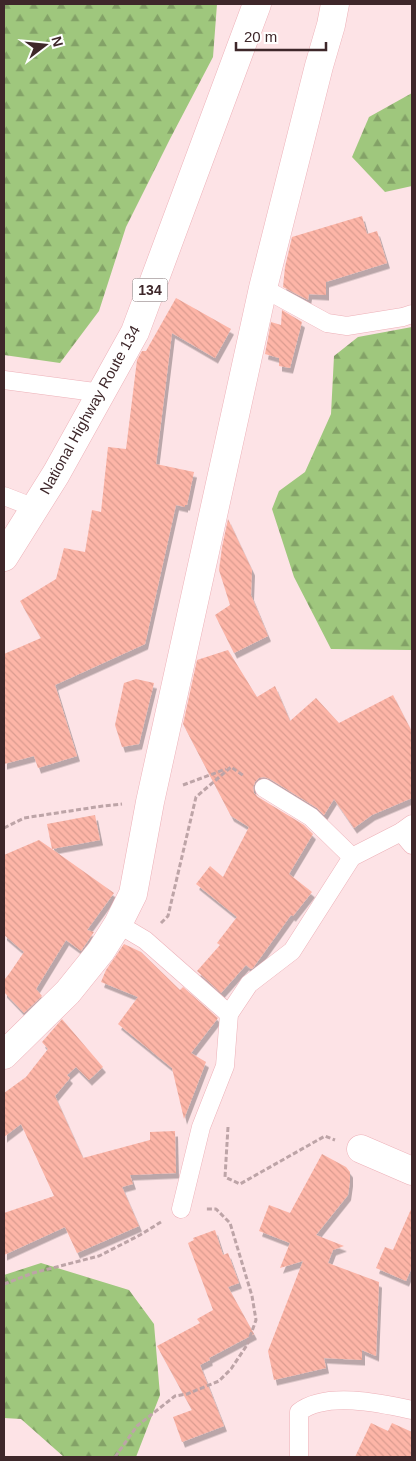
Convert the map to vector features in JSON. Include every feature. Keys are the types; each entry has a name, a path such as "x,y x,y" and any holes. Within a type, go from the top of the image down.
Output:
{"main road":[{"name":"National Highway Route 134","path":"4,557 102,393 134,332 257,4"},
{"path":"4,1055 68,992 100,952 118,924 133,894 151,796 263,288 335,4"},
{"path":"361,1149 412,1171"}],"lane":[{"path":"263,288 327,323 347,326 412,314"},
{"path":"4,380 102,393"},
{"path":"4,496 35,508"},
{"path":"264,788 311,817 352,857"},
{"path":"181,1209 202,1127 225,1066 229,1014 249,984 292,951 352,857 408,834"},
{"path":"118,924 145,940 229,1014"},
{"path":"299,1457 299,1412 306,1406 339,1400 379,1403 412,1410"}],"path":[{"path":"4,828 24,818 103,806 151,796 190,784 230,767"},
{"path":"230,767 264,788"},
{"path":"145,940 168,916 196,797 230,767"},
{"path":"228,1120 225,1178 240,1184 326,1136 361,1149"},
{"path":"4,1284 33,1273 99,1256 140,1235 181,1209 216,1209 230,1223 252,1296 256,1320 247,1345 231,1369 219,1381 186,1394 175,1396 136,1426 115,1457"}],"green space":[{"path":"4,4 217,4 213,57 126,227 99,311 60,363 4,355"},
{"path":"412,93 412,186 385,192 352,157 369,117"},
{"path":"412,327 412,650 331,649 294,577 272,509 279,491 305,472 331,414 334,356 358,337"},
{"path":"41,1263 129,1290 154,1324 160,1395 136,1457 64,1457 21,1419 4,1418 4,1275"}],"building":[{"path":"362,216 367,234 377,231 387,263 326,282 326,295 309,294 308,300 283,287 285,267 292,237"},
{"path":"176,298 231,329 215,358 172,333 156,464 194,472 187,505 185,507 176,505 145,644 55,685 77,756 38,768 34,756 4,764 4,654 41,638 20,601 56,579 64,548 85,552 92,510 101,512 108,447 126,449 137,360 142,351 146,351"},
{"path":"282,310 302,322 290,368 279,366 279,358 265,354 271,322 281,325"},
{"path":"228,519 252,570 251,595 268,636 234,653 215,615 230,605 219,570"},
{"path":"228,650 257,697 275,686 290,721 316,698 339,723 393,695 412,732 412,798 372,815 354,828 334,799 324,815 317,808 270,779 259,778 255,782 254,793 258,797 304,825 313,834 289,874 312,892 293,916 291,915 253,968 251,969 246,965 221,993 197,971 220,945 217,943 237,917 196,884 210,866 223,877 249,827 231,816 183,724 197,660"},
{"path":"136,679 154,683 139,744 122,747 115,725 124,683"},
{"path":"95,815 100,840 52,849 47,824"},
{"path":"39,840 114,893 87,930 94,932 81,951 66,940 36,989 42,996 24,1013 4,992 4,980 24,952 4,935 4,855"},
{"path":"124,944 141,952 180,990 183,987 218,1018 191,1053 206,1062 184,1119 172,1068 118,1024 138,997 101,982 106,970"},
{"path":"62,1019 103,1067 89,1080 76,1067 67,1075 70,1078 55,1096 83,1158 150,1140 150,1132 175,1131 176,1173 130,1175 133,1184 122,1187 139,1226 77,1253 65,1227 4,1255 4,1213 54,1196 21,1124 4,1137 4,1093 26,1077 48,1049 42,1042"},
{"path":"322,1154 346,1167 350,1172 350,1181 348,1195 316,1235 344,1246 333,1250 328,1263 379,1282 376,1356 362,1350 362,1360 324,1358 326,1368 274,1380 268,1351 303,1261 280,1268 290,1243 259,1231 269,1205 290,1213"},
{"path":"412,1207 412,1267 406,1281 376,1268 385,1247 393,1250"},
{"path":"215,1230 223,1255 228,1253 239,1283 228,1287 254,1334 209,1358 210,1360 200,1365 224,1426 182,1442 173,1417 192,1410 157,1346 200,1323 197,1319 213,1310 188,1243 194,1240 193,1238"},
{"path":"371,1423 388,1431 392,1423 412,1432 412,1457 355,1457"}]}
